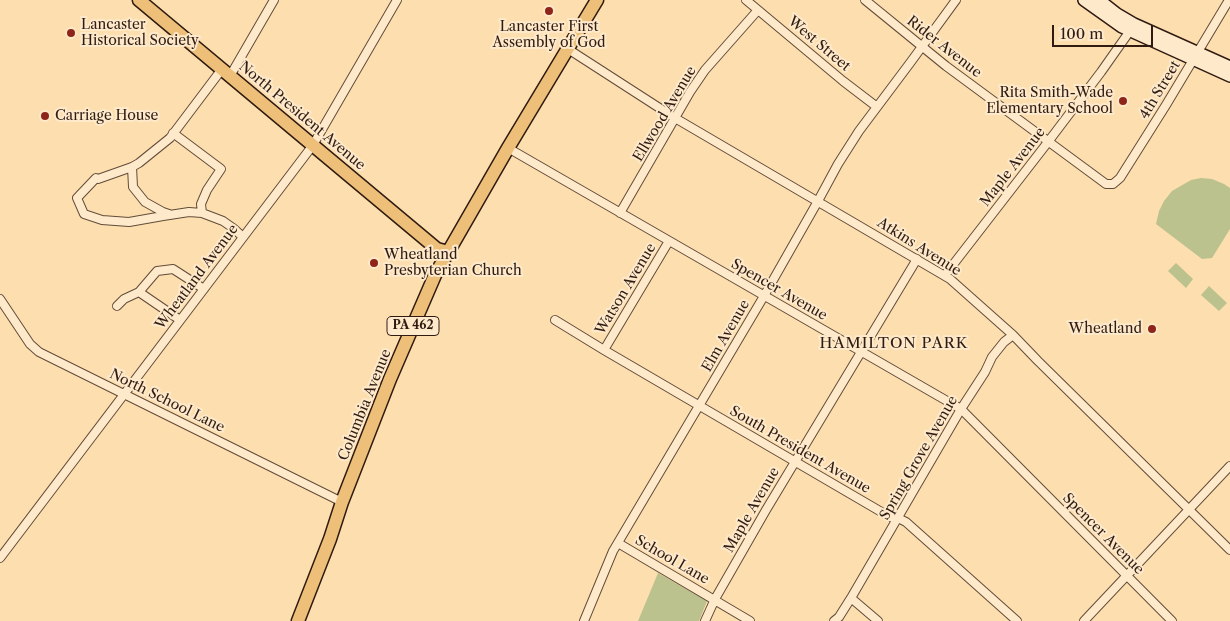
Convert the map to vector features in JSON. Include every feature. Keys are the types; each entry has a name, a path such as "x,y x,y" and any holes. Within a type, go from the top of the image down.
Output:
{"main road":[{"name":"North President Avenue","path":"139,0 437,249 448,252"},
{"name":"Columbia Avenue","path":"298,621 390,379 435,275 508,148 597,0"},
{"path":"1084,0 1112,21 1195,56 1230,76"},
{"path":"1099,0 1132,28"},
{"path":"1195,56 1230,67"}],"street":[{"path":"243,237 223,221 202,213 189,212 130,222 102,220 84,214 77,198 96,178 98,179 140,163 170,138 226,72 274,0"},
{"name":"Wheatland Avenue","path":"0,558 313,145 397,0"},
{"name":"West Street","path":"746,0 877,106"},
{"name":"Rider Avenue","path":"865,0 922,47 1106,184"},
{"name":"Elm Avenue","path":"584,621 618,542 764,296 838,164 859,131 956,0"},
{"name":"4th Street","path":"1106,184 1113,184 1120,178 1229,0"},
{"name":"Ellwood Avenue","path":"620,213 690,92 705,70 758,10"},
{"name":"Maple Avenue","path":"945,275 1048,142 1132,28"},
{"name":"Atkins Avenue","path":"568,49 676,118 945,275 1013,335 1230,550"},
{"path":"174,133 221,169 207,190 201,204 202,213"},
{"name":"Spencer Avenue","path":"508,148 961,409 1172,621"},
{"path":"132,167 133,186 145,202 171,215"},
{"name":"Watson Avenue","path":"604,350 669,241"},
{"name":"Maple Avenue","path":"705,621 715,599 795,461 917,259"},
{"path":"117,306 124,299 139,292 157,271 173,269 204,289"},
{"path":"139,292 180,320"},
{"name":"North School Lane","path":"0,299 34,349 342,502"},
{"name":"South President Avenue","path":"555,320 890,517 906,522 1017,621"},
{"name":"Spring Grove Avenue","path":"834,621 839,617 851,598 997,350 1013,335"},
{"path":"1084,621 1230,466"},
{"name":"School Lane","path":"618,542 750,621"},
{"path":"851,598 878,621"}],"green space":[{"path":"1201,178 1212,179 1230,188 1230,229 1212,258 1202,259 1156,224 1159,211 1172,191 1191,180"},
{"path":"1176,263 1193,279 1186,288 1168,271"},
{"path":"1209,286 1227,303 1219,311 1201,295"},
{"path":"658,573 707,601 699,621 638,621"}],"place":[{"name":"Lancaster First Assembly of God","path":"549,11"},
{"name":"Lancaster Historical Society","path":"71,33"},
{"name":"Rita Smith-Wade Elementary School","path":"1123,101"},
{"name":"Carriage House","path":"45,116"},
{"name":"Wheatland Presbyterian Church","path":"374,263"},
{"name":"Wheatland","path":"1152,329"}],"district":[{"name":"HAMILTON PARK","path":"894,344"}]}
